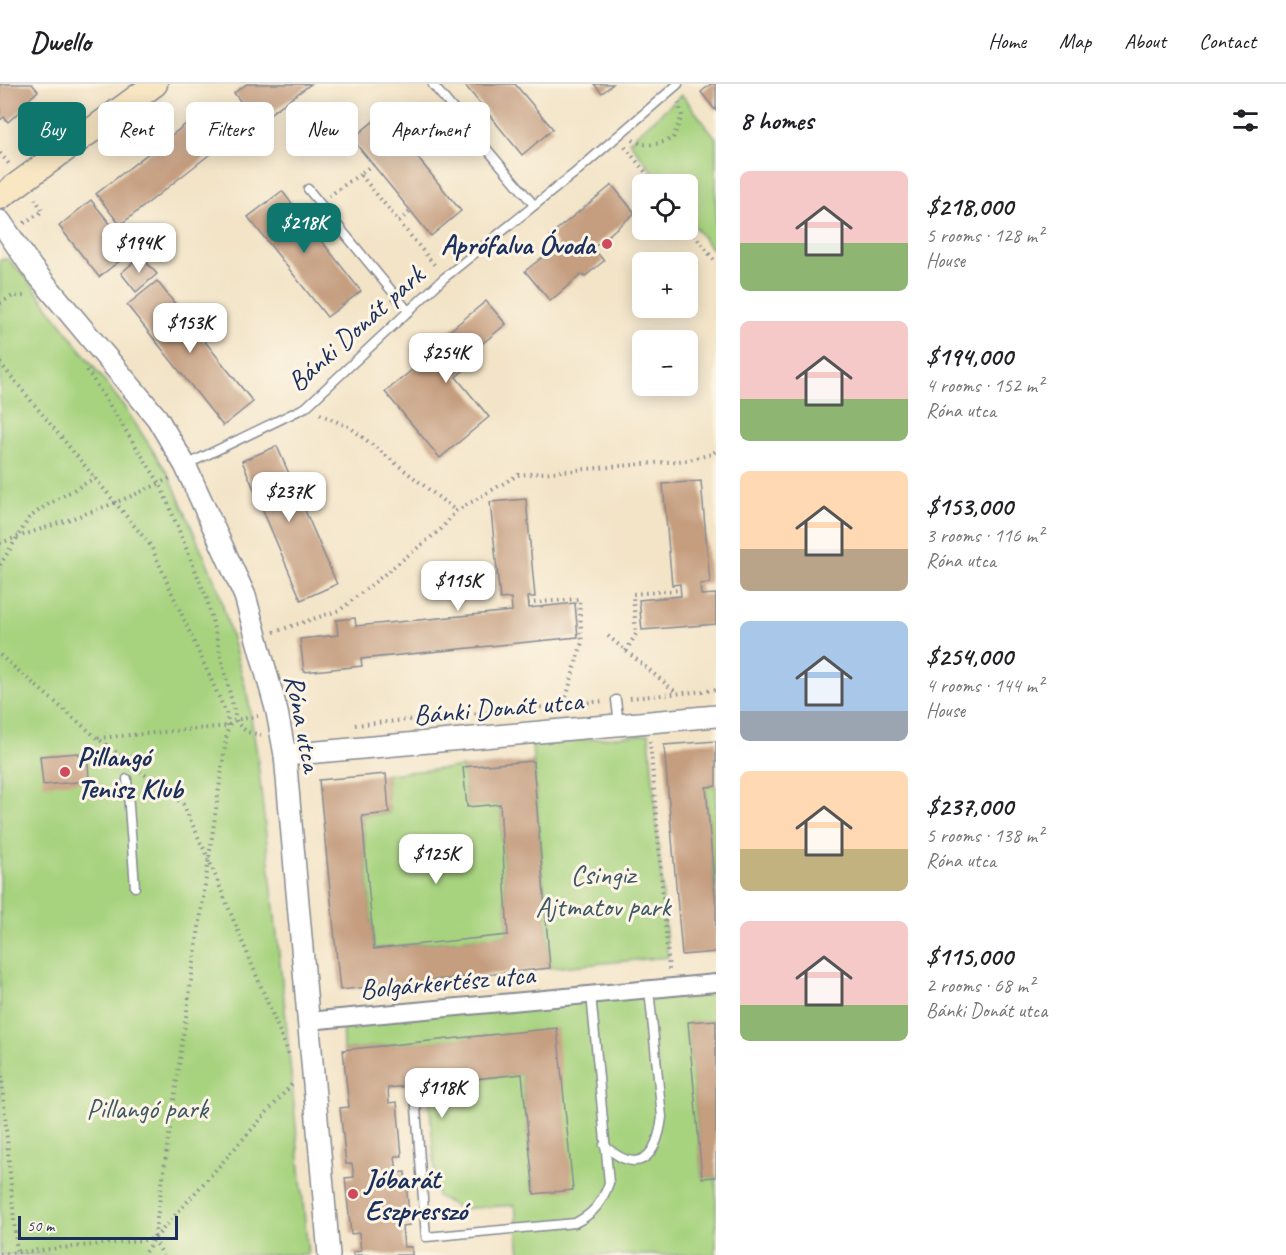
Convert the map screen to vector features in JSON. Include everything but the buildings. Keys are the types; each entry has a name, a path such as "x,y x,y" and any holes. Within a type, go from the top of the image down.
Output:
{"main road":[{"path":"0,196 154,84"}],"street":[{"name":"Róna utca","path":"0,221 32,268 157,418 186,468 246,596 279,722 285,755 308,1021 305,1071 329,1255"},
{"name":"Róna utca","path":"0,247 32,268"},
{"name":"Bánki Donát utca","path":"285,755 716,716"},
{"name":"Bolgárkertész utca","path":"308,1021 716,982"}],"lane":[{"path":"433,85 534,205"},
{"name":"Bánki Donát park","path":"186,468 306,407 444,278 621,134 675,87"},
{"path":"309,189 410,312"},
{"path":"616,700 619,725"},
{"path":"127,779 135,887"},
{"path":"604,1145 617,1156 630,1161 646,1158 660,1137 662,1117 649,989"},
{"path":"415,1095 426,1237 575,1223 591,1215 604,1198 609,1183 591,994"}],"path":[{"path":"621,134 639,143 664,143 673,138 682,117 675,87"},
{"path":"621,134 648,174"},
{"path":"320,202 373,165"},
{"path":"360,174 444,278"},
{"path":"399,220 411,211"},
{"path":"698,239 714,260"},
{"path":"0,303 12,296 32,296"},
{"path":"81,360 160,484 207,599 235,720 247,732 262,736 279,722"},
{"path":"0,363 151,546 227,715 228,726 154,1239 163,1255"},
{"path":"306,407 351,428 456,511"},
{"path":"257,638 340,610 441,529 456,511 518,475 688,460 716,451"},
{"path":"0,543 116,503 160,484 186,468"},
{"path":"0,565 29,518 45,506 95,478"},
{"path":"626,651 636,634 633,594 680,590"},
{"path":"528,603 579,598 582,642 564,705"},
{"path":"608,636 678,693"},
{"path":"0,655 97,738 183,804 305,1071 154,1239 143,1255"},
{"path":"352,726 716,690"},
{"path":"97,738 228,726 235,720 279,722"},
{"path":"648,723 670,987"},
{"path":"0,1058 17,1254"},
{"path":"0,1254 154,1239"}],"green space":[{"path":"682,95 716,138 716,246 711,248 698,231 698,174 654,174 629,141"},
{"name":"Pillangó park","path":"7,259 25,276 125,408 169,475 218,588 247,693 257,754 284,999 308,1255 0,1255 0,260"},
{"name":"Csingiz Ajtmatov park","path":"649,734 668,957 550,968 532,744"},
{"path":"463,767 467,806 500,804 508,935 374,949 362,816 389,813 386,774"},
{"path":"716,786 716,907 706,787"},
{"path":"716,983 716,1020 688,1023 702,1177 716,1177 716,1255 520,1255 515,1205 460,1209 437,1196 428,1084 522,1074 534,1194 557,1029 343,1050 342,1018"}],"place":[{"name":"Aprófalva Óvoda","path":"607,244"},
{"name":"Pillangó Tenisz Klub","path":"65,772"},
{"name":"Jóbarát Eszpresszó","path":"353,1194"}]}
